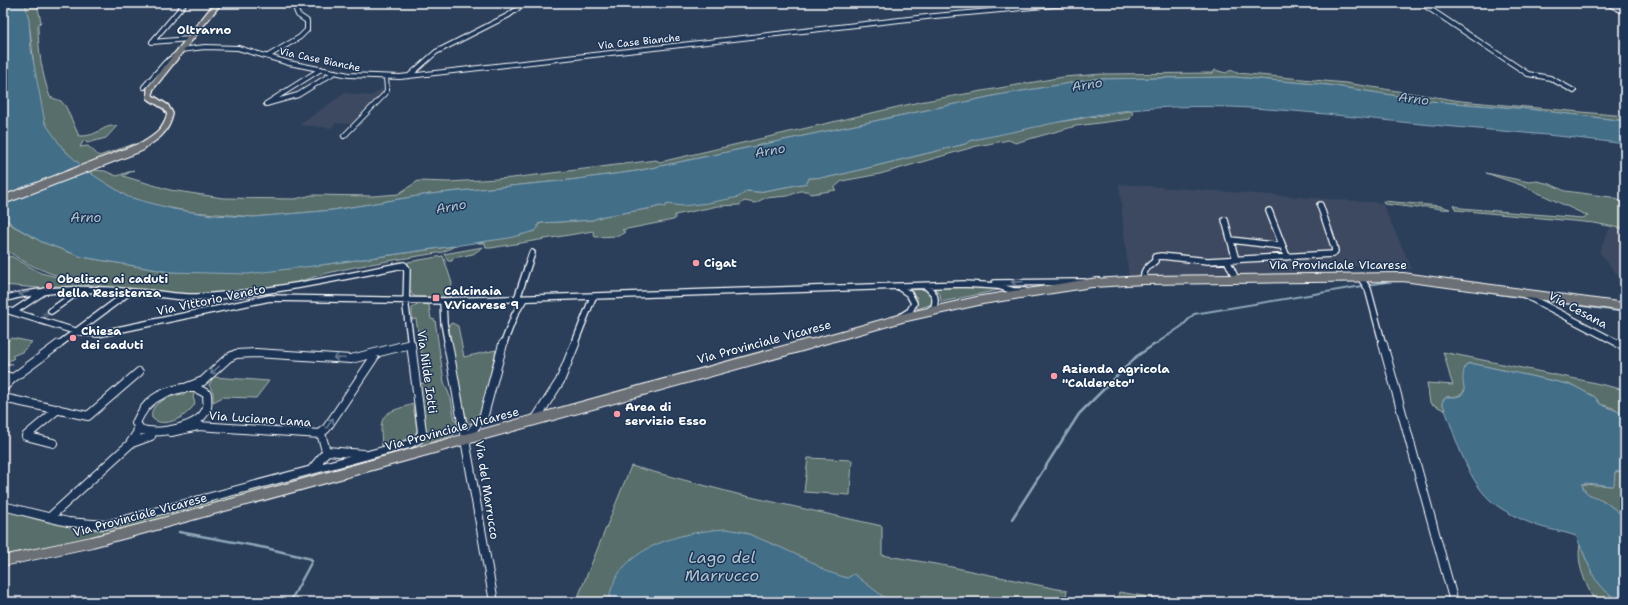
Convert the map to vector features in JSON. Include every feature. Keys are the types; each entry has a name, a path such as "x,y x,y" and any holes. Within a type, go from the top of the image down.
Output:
{"main road":[{"path":"3,200 95,166 139,148 156,138 166,127 170,116 170,111 152,99 149,95 149,90 218,3"},
{"name":"Via Provinciale Vicarese","path":"906,317 934,307 1011,290 1098,282 1144,280 1403,277 1625,306"},
{"name":"Via Provinciale Vicarese","path":"3,561 107,538 890,321 982,300 1098,282"}],"street":[{"path":"182,47 152,42 185,3"},
{"path":"268,56 300,37 307,30 307,21 298,15 296,10 299,3"},
{"path":"409,76 445,47 511,14 525,3"},
{"name":"Via Case Bianche","path":"182,47 238,48 289,63 355,76 409,76 934,16 1077,3"},
{"path":"1421,3 1443,16 1528,74 1550,78 1574,91"},
{"path":"1607,3 1625,12"},
{"path":"144,87 182,47"},
{"name":"Via Case Bianche","path":"182,47 205,47"},
{"path":"321,69 266,104 293,97 335,72"},
{"path":"344,136 385,94 387,90 386,77"},
{"path":"1144,280 1142,274 1143,271 1155,260 1154,257 1160,256 1208,261 1329,255 1335,252 1320,205"},
{"path":"1270,211 1287,257"},
{"path":"1225,220 1236,260"},
{"path":"1231,240 1282,246"},
{"path":"521,299 532,253"},
{"path":"1227,260 1236,279"},
{"name":"Via Nilde Iotti","path":"3,506 50,518 94,525 106,525 413,442 422,434 406,301 407,269 404,265 302,284"},
{"path":"1360,277 1366,285 1454,602"},
{"name":"Via Provinciale Vicarese","path":"406,301 593,297 992,283 1098,282"},
{"path":"3,300 28,292 47,291 129,292 196,297 262,292 302,284"},
{"path":"263,299 302,284"},
{"name":"Via Provinciale Vicarese","path":"964,284 1000,286 1011,290 1034,291"},
{"path":"924,313 934,307 936,297 926,286"},
{"path":"890,321 908,313 913,306 913,300 909,294 896,287"},
{"path":"13,312 47,291"},
{"path":"51,311 79,291"},
{"path":"3,388 13,378 129,292"},
{"name":"Via Cesana","path":"1520,292 1625,347"},
{"path":"535,420 560,381 593,297"},
{"name":"Via Vittorio Veneto","path":"3,309 41,318 75,332 98,334 118,331 263,299 406,301"},
{"name":"Via del Marrucco","path":"494,602 465,440 484,415 504,340 521,299"},
{"path":"443,301 444,323 465,440"},
{"path":"129,445 137,433 138,428 136,423 138,415 148,403 166,393 203,381 231,356 240,353 351,359 411,344"},
{"name":"Via Luciano Lama","path":"171,432 198,426 313,434 321,433 326,429 377,353"},
{"path":"3,398 88,416 139,372"},
{"path":"3,375 13,378"},
{"path":"50,518 129,445 141,438 171,432 195,420 203,412 208,403 208,396 203,390 185,388"},
{"path":"53,443 26,436 58,409"},
{"path":"138,428 146,433 162,434"},
{"path":"312,469 326,451 321,433"},
{"name":"Via Nilde Iotti","path":"326,451 368,455"}],"shaded area":[{"path":"382,88 383,94 352,124 336,123 331,128 299,125 345,93 372,96"},
{"path":"1119,184 1382,203 1412,269 1356,266 1311,274 1129,279"},
{"path":"1611,226 1625,231 1625,284 1599,252"}],"green space":[{"path":"25,3 37,3 41,22 38,25 40,53 50,97 61,101 66,107 79,136 91,135 108,127 117,126 106,138 87,143 84,140 80,147 88,146 99,156 134,144 139,145 85,169 52,135 45,122 37,93"},
{"path":"1215,70 1226,73 1231,70 1237,73 1346,83 1461,101 1625,116 1625,121 1528,109 1429,101 1328,85 1234,77 1095,79 998,95 637,171 570,180 430,194 333,210 254,217 192,212 154,205 128,197 92,175 93,170 105,171 117,176 134,170 123,176 170,190 223,198 295,199 312,195 374,196 398,194 418,181 449,182 512,178 656,160 660,162 919,102 1063,77 1103,74 1213,73"},
{"path":"1129,111 1133,112 1130,119 1076,126 1015,143 1009,140 977,146 880,174 842,181 834,188 836,190 811,194 807,191 800,191 788,196 765,198 755,203 744,201 740,205 718,206 675,215 675,219 673,220 622,230 625,232 619,236 596,237 594,236 593,231 491,248 486,248 485,243 478,243 524,234 541,223 592,220 604,216 653,208 667,204 675,205 747,191 758,192 807,183 809,178 829,177 843,174 965,144 972,140 1039,125"},
{"path":"1486,173 1529,182 1537,181 1550,184 1565,191 1611,197 1625,203 1625,229 1594,223 1456,210 1453,205 1461,208 1582,218 1588,216 1521,185"},
{"path":"1383,201 1440,206 1450,209 1418,208 1384,204"},
{"path":"3,216 13,226 42,242 82,257 170,272 321,265 455,246 443,252 339,270 268,290 197,294 162,293 126,290 90,284 57,276 27,263 3,247"},
{"path":"483,247 473,254 453,258 452,261 448,261 444,254"},
{"path":"11,256 41,273 105,289 53,286 51,289 3,285 3,260"},
{"path":"443,256 452,283 450,297 417,297 412,295 409,288 408,262"},
{"path":"989,287 1004,289 941,302 940,294 934,288"},
{"path":"926,289 933,295 932,304 917,309 917,298 910,290"},
{"path":"421,303 429,305 431,319 435,320 444,382 451,399 455,421 458,422 457,431 453,436 100,536 3,555 3,510 65,526 90,530 103,530 411,446 423,439 426,429 420,384 426,382 416,319 412,320 412,308"},
{"path":"452,323 458,326 464,357 496,350 481,415 473,424 467,423 448,325"},
{"path":"12,338 32,342 22,352 12,356 14,358 6,363 13,364 3,367 3,344"},
{"path":"1443,352 1625,390 1625,418 1613,408 1600,404 1595,397 1572,385 1475,364 1467,364 1464,371 1464,391 1455,396 1446,397 1442,402 1446,411 1430,403 1427,383 1453,385"},
{"path":"213,377 269,381 256,398 223,397 213,402 213,392 209,385"},
{"path":"192,389 197,393 194,394 193,397 195,403 192,408 182,417 163,423 152,418 152,413 157,404 173,396 184,394 185,391"},
{"path":"413,404 417,430 415,435 409,439 382,446 382,420 389,413"},
{"path":"808,458 852,460 850,495 804,492"},
{"path":"631,466 737,494 882,526 882,555 947,566 1067,591 1065,602 576,602"},
{"path":"1625,470 1625,517 1604,501 1587,493 1582,484 1612,486 1615,472"},
{"path":"1580,545 1595,576 1605,590 1619,602 1595,602 1585,581 1579,560"},
{"path":"1119,592 1179,602 1117,602"}],"water":[{"name":"Arno","path":"3,3 25,3 29,20 31,49 45,123 64,150 90,173 128,197 173,209 212,215 254,217 333,210 430,194 570,180 637,171 998,95 1095,79 1234,77 1328,85 1429,101 1528,109 1625,121 1625,144 1545,135 1276,110 1208,107 1141,109 1077,118 972,140 965,144 843,174 829,177 809,178 807,183 758,192 747,191 739,197 708,203 682,206 667,204 665,207 660,206 604,216 592,220 541,223 538,224 538,228 535,231 509,238 248,274 170,272 82,257 42,242 14,226 3,216"},
{"path":"1467,364 1475,364 1572,385 1595,397 1600,404 1619,412 1624,417 1625,470 1615,472 1614,485 1612,486 1586,483 1582,484 1587,493 1604,501 1625,517 1625,602 1619,602 1600,586 1594,577 1576,536 1535,525 1506,511 1490,500 1474,480 1467,467 1442,402 1446,397 1458,396 1464,393 1463,373"},
{"name":"Lago del Marrucco","path":"727,529 744,532 782,548 812,562 825,571 847,578 854,574 890,602 609,602 613,583 623,568 636,556 653,546 671,539 709,530"}],"waterway":[{"path":"1154,345 1182,326 1194,314 1392,281"},
{"path":"1476,291 1527,298"},
{"path":"1539,300 1625,312"},
{"path":"1012,519 1079,414 1137,356 1155,344"},
{"path":"179,532 266,548 311,559 312,561 290,602"}],"tunnel":[{"path":"43,316 51,311"}],"place":[{"name":"Cigat","path":"696,263"},
{"name":"Obelisco ai caduti della Resistenza","path":"49,286"},
{"name":"Calcinaia V.Vicarese 9","path":"436,298"},
{"name":"Chiesa dei caduti","path":"73,338"},
{"name":"Azienda agricola \"Caldereto\"","path":"1054,376"},
{"name":"Area di servizio Esso","path":"617,414"}],"district":[{"name":"Oltrarno","path":"204,30"}]}
